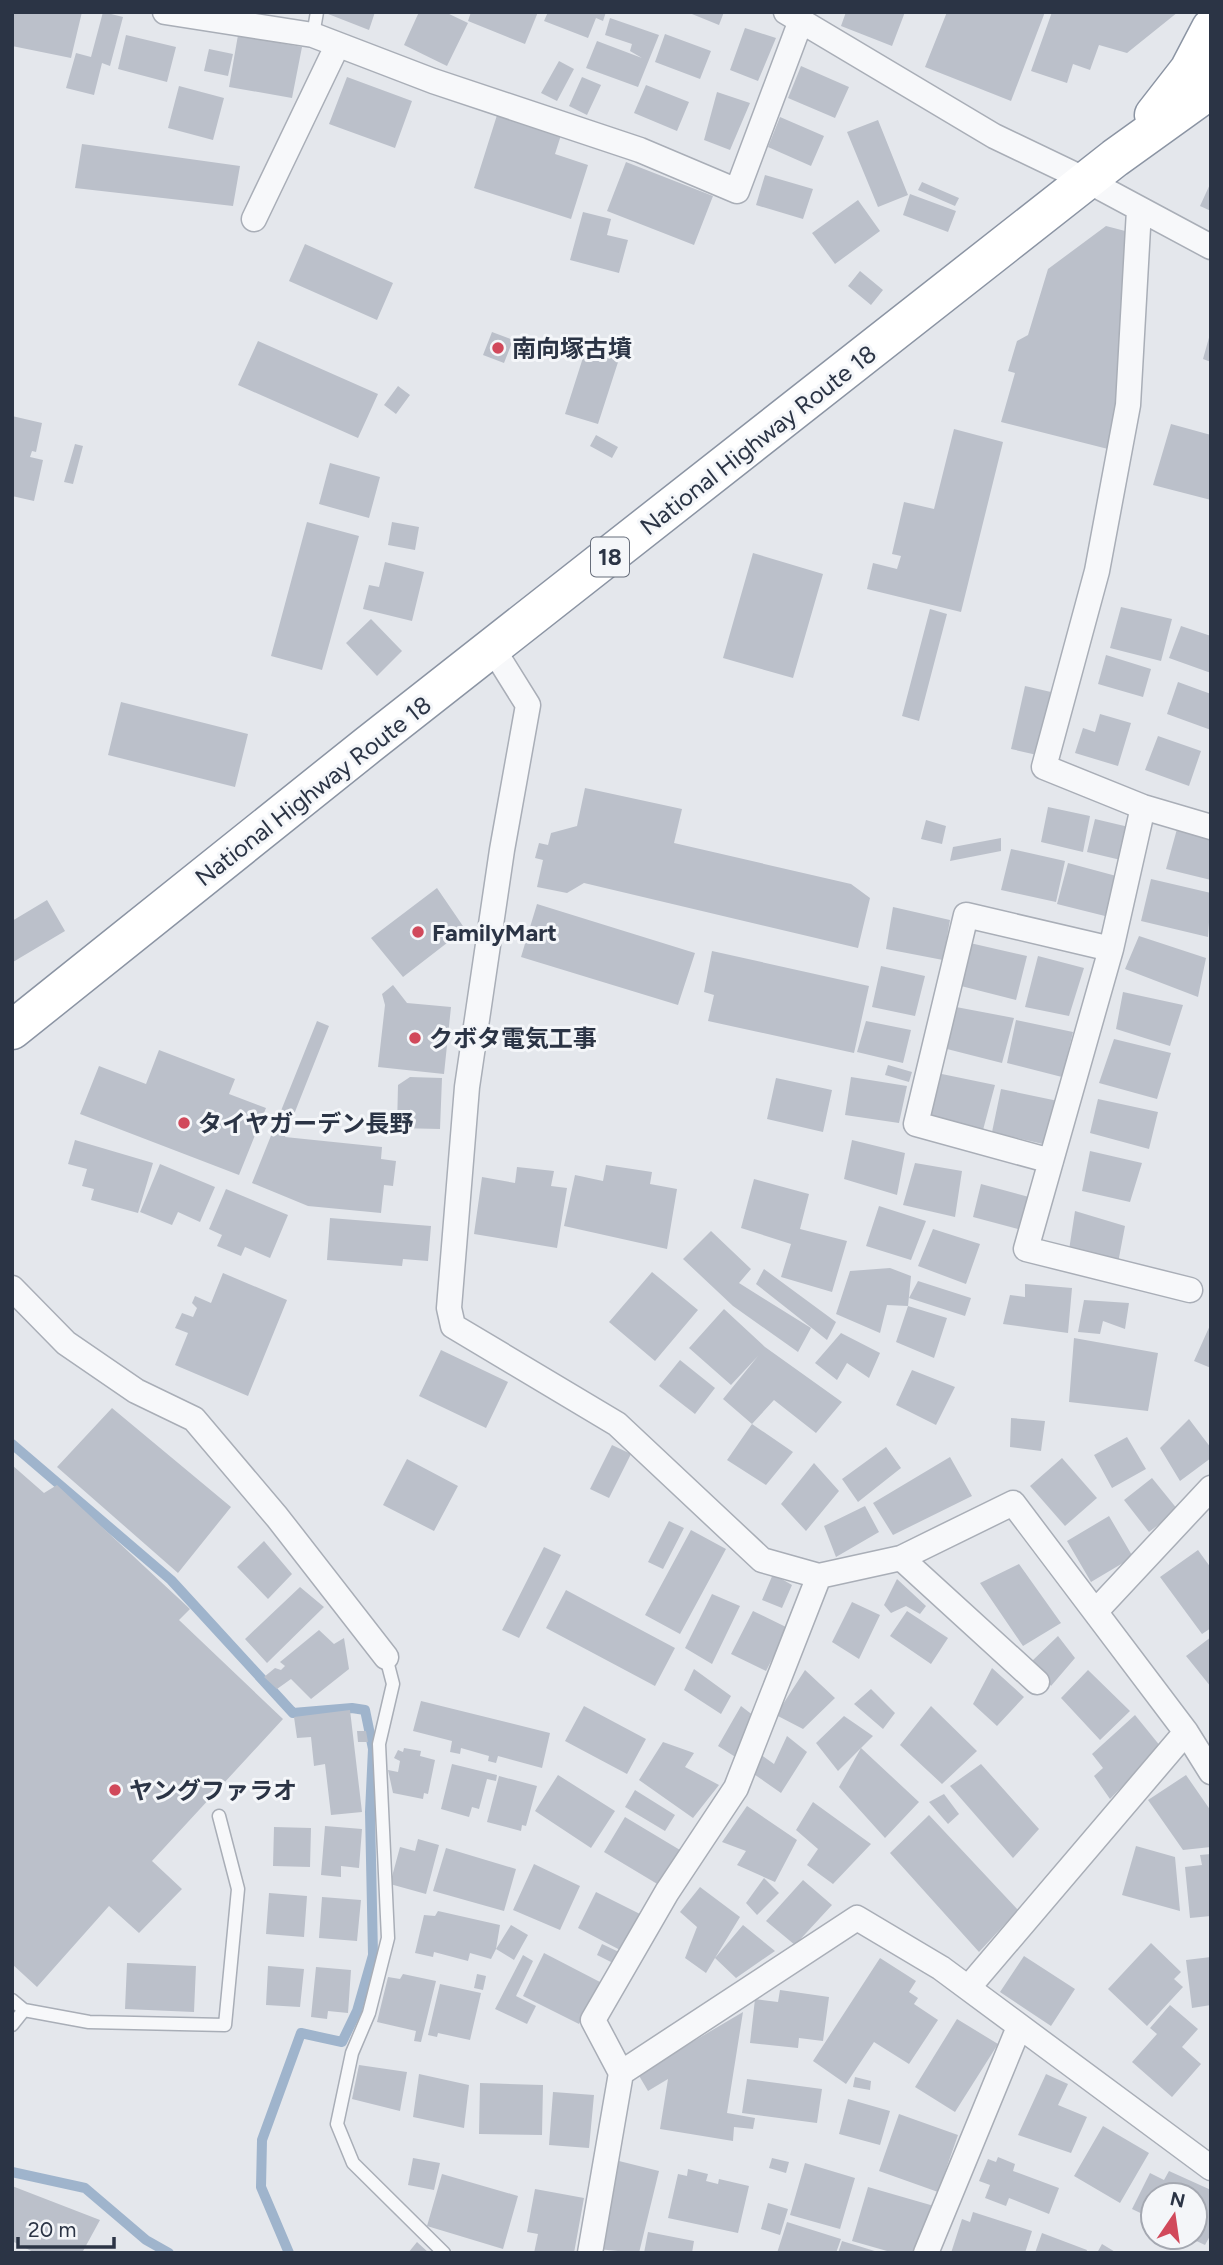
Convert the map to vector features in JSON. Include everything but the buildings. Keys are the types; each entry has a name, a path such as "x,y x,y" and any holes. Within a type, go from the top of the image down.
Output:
{"highway":[{"path":"1101,169 1189,70 1211,28"},
{"name":"National Highway Route 18","path":"12,1030 1101,169 1211,89"}],"street":[{"path":"165,12 315,23 337,46 640,150 737,191 793,18 995,136 1101,169 1139,210 1211,247"},
{"path":"254,219 337,46"},
{"path":"1139,210 1128,405 1097,571 1044,767 1143,807 1211,827"},
{"path":"492,649 528,705 502,850 467,1087 450,1295 453,1325 617,1424 762,1560 819,1576 901,1558 1013,1503 1186,1732 1211,1772"},
{"path":"1143,807 1111,949 1026,1249 1190,1290"},
{"path":"1051,1161 916,1124 967,915 1111,949"},
{"path":"12,1288 66,1343 136,1391 194,1419 277,1517 386,1657"},
{"path":"1096,1611 1211,1488"},
{"path":"901,1558 1037,1682"},
{"path":"590,2253 621,2073 593,2020 667,1892 736,1788 819,1576"},
{"path":"968,1988 1186,1732"},
{"path":"621,2073 856,1918 941,1968 1018,2027 1207,2159"},
{"path":"926,2253 1018,2027"}],"lane":[{"path":"386,1657 393,1684 379,1744 388,1938 369,2013 352,2053 337,2124 353,2163 444,2253"},
{"path":"12,2000 24,2010 89,2022 225,2025 238,1889 219,1816"},
{"path":"12,2025 24,2010"}],"waterway":[{"path":"12,1444 171,1580 293,1713 352,1708 365,1710 373,1749 370,1812 373,1955 357,2011 342,2042 301,2033 262,2140 261,2187 289,2253"},
{"path":"12,2172 85,2188 146,2240 169,2253"}],"place":[{"name":"南向塚古墳","path":"498,348"},
{"name":"FamilyMart","path":"418,932"},
{"name":"クボタ電気工事","path":"415,1038"},
{"name":"タイヤガーデン長野","path":"184,1123"},
{"name":"ヤングファラオ","path":"115,1790"}]}
